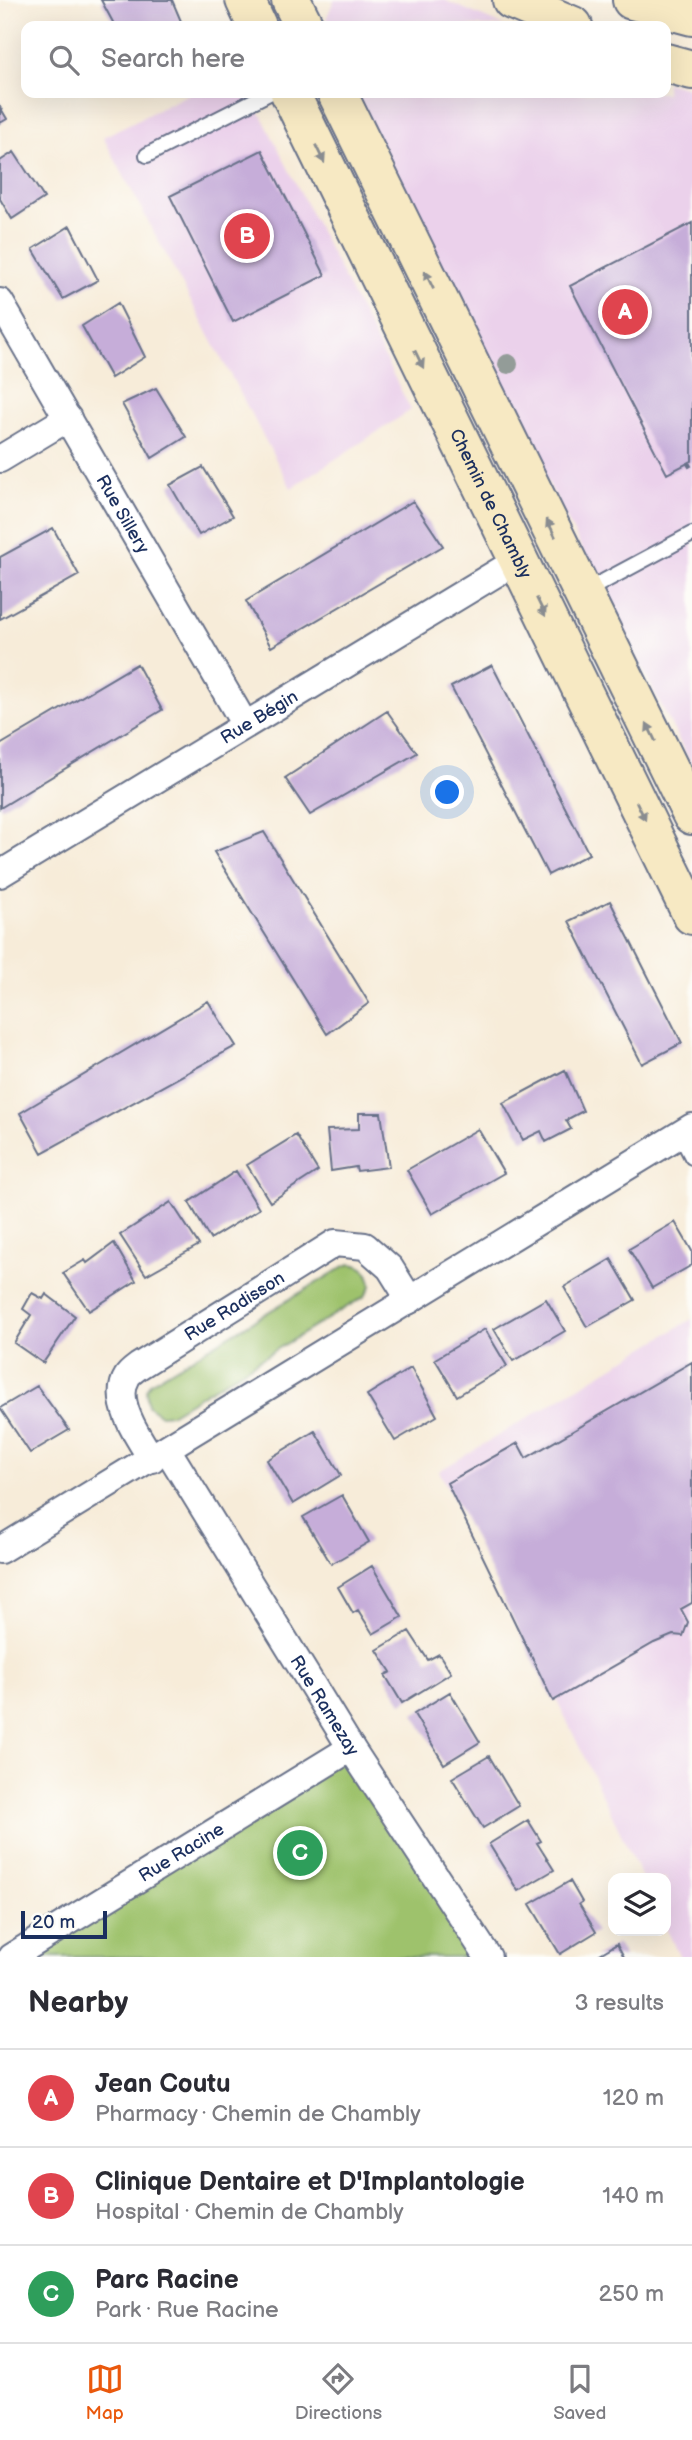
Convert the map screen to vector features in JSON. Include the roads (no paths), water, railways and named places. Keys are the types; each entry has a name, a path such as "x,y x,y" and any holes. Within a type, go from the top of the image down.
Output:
{"main road":[{"path":"245,0 255,21"},
{"path":"291,0 302,21"},
{"path":"315,21 317,0"},
{"path":"512,0 561,21"},
{"path":"638,10 692,16"},
{"path":"671,65 692,70"},
{"name":"Chemin de Chambly","path":"292,98 692,915"},
{"path":"339,98 692,815"}],"street":[{"name":"Rue Sillery","path":"0,302 245,725"},
{"path":"0,460 68,418"},
{"name":"Rue Bégin","path":"0,874 518,560"},
{"path":"0,1550 410,1300 688,1139"},
{"name":"Rue Radisson","path":"160,1454 132,1427 122,1396 126,1378 139,1366 335,1243 365,1246 390,1268 410,1300"},
{"name":"Rue Ramezay","path":"160,1454 488,1957"},
{"name":"Rue Racine","path":"11,1957 351,1748"}],"lane":[{"path":"147,155 259,98"},
{"path":"582,593 692,534"}],"place":[{"name":"Clinique Dentaire et D'Implantologie","path":"247,236"},
{"name":"Jean Coutu","path":"625,312"},
{"name":"Parc Racine","path":"300,1853"}]}
